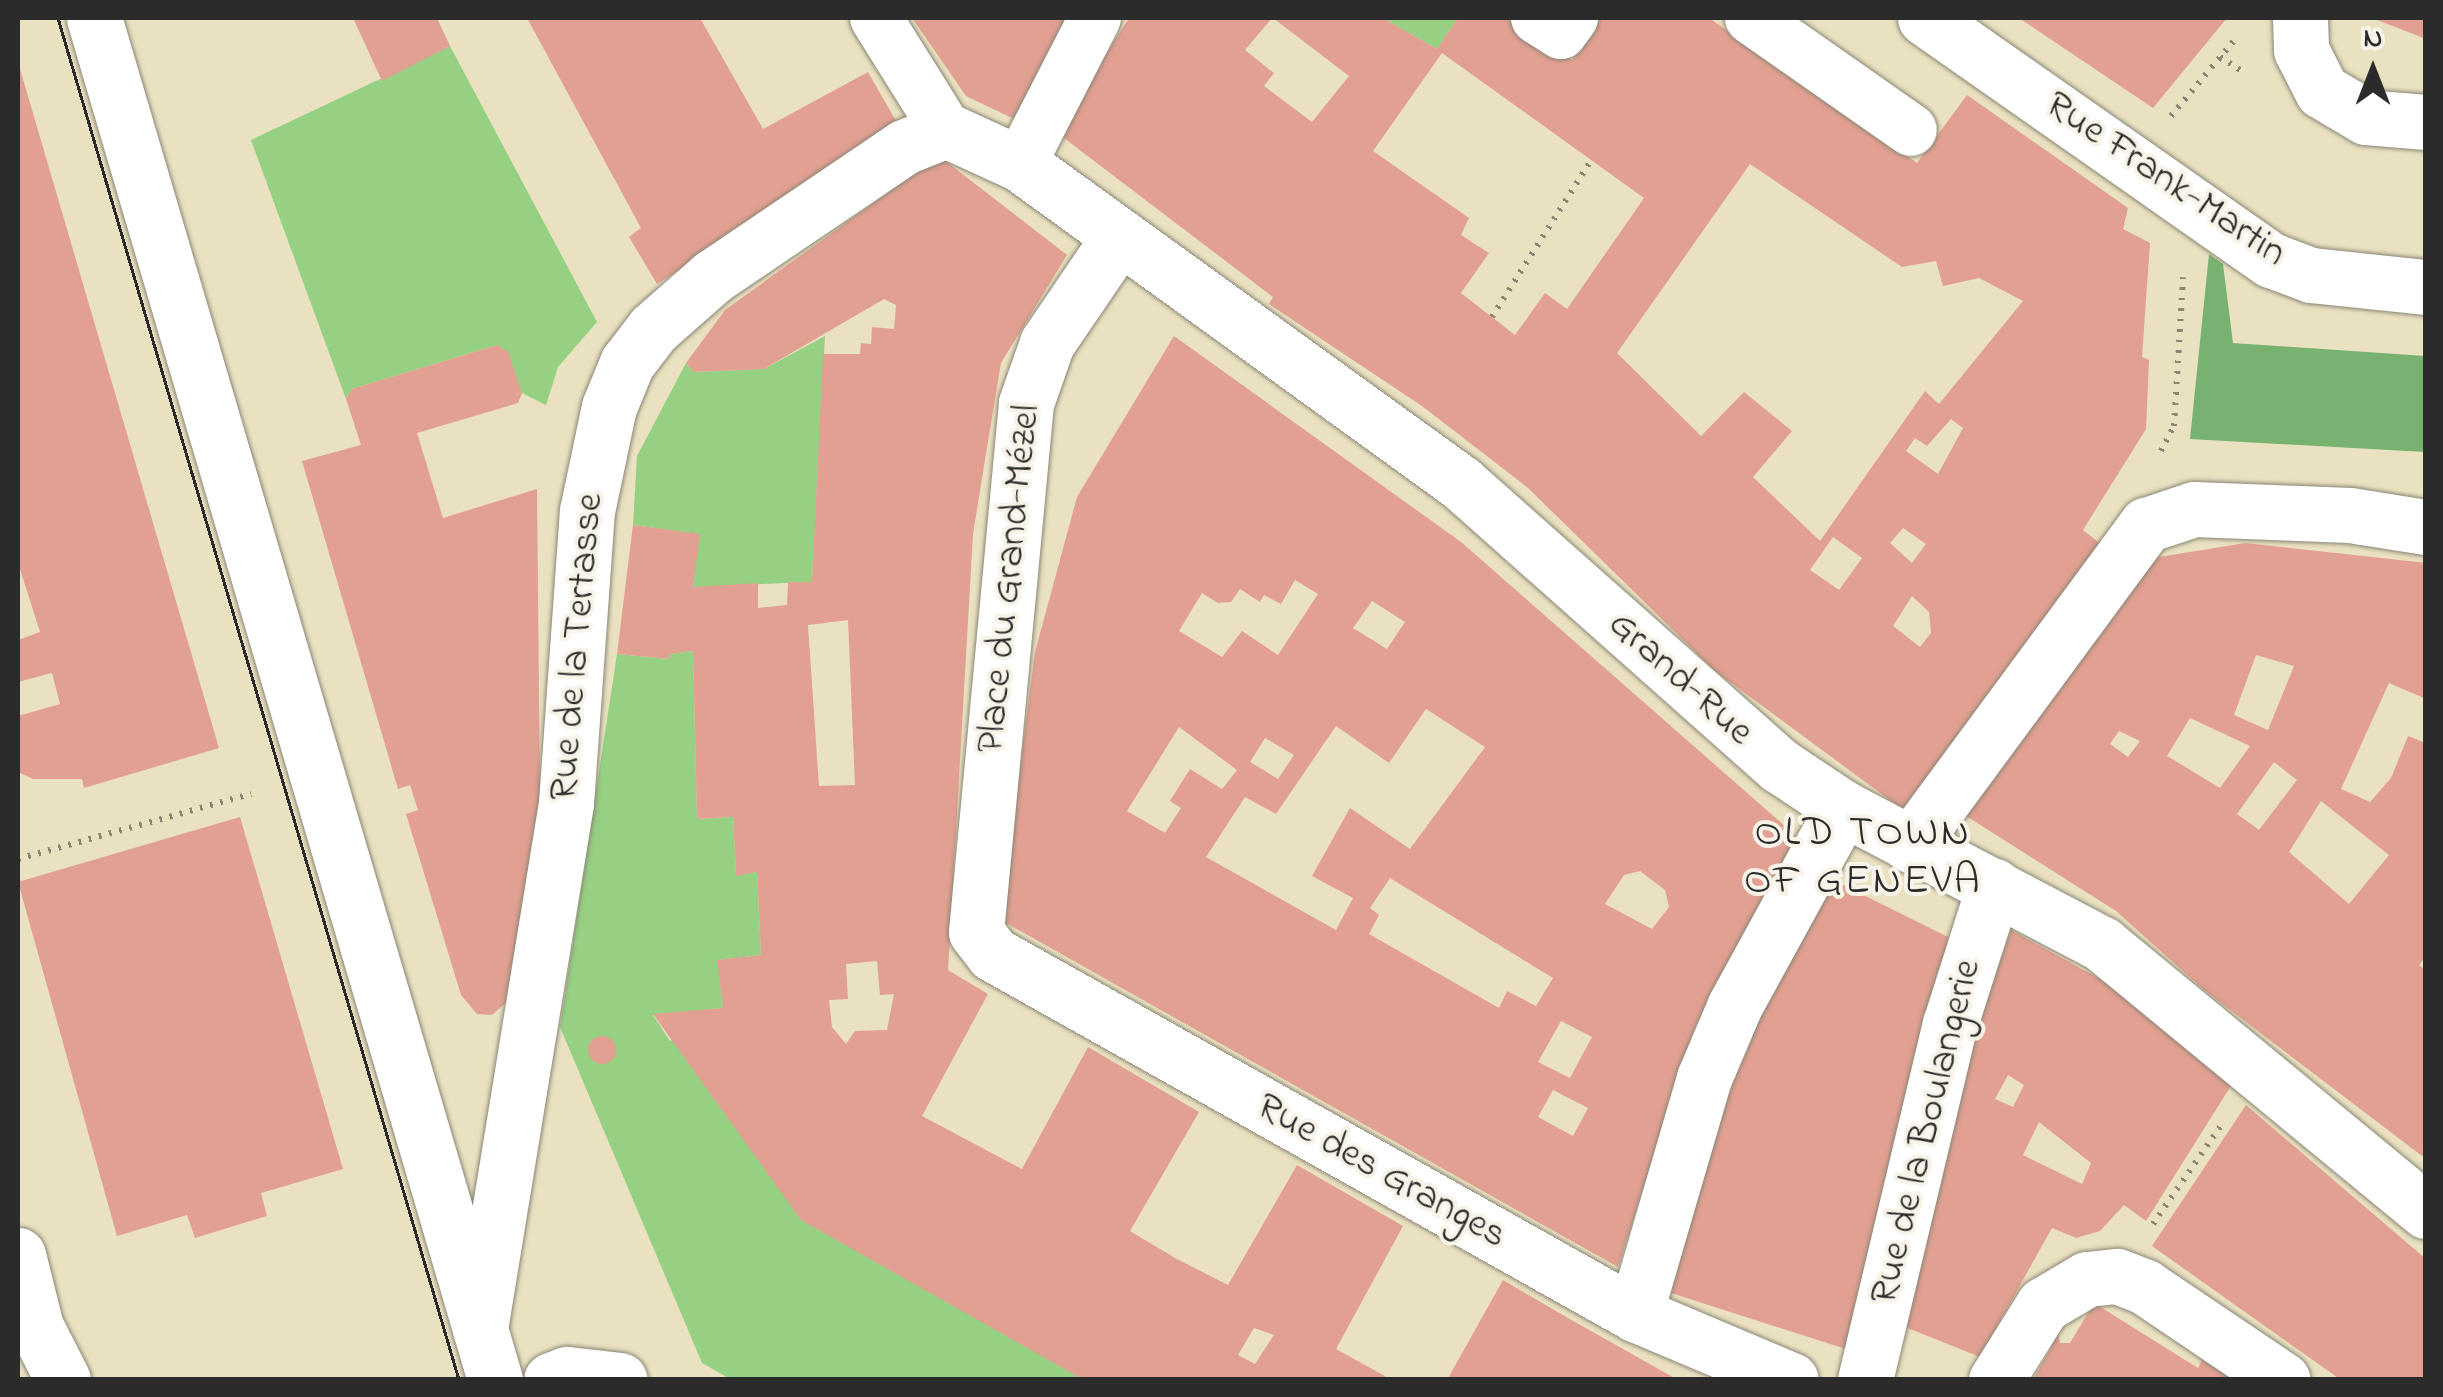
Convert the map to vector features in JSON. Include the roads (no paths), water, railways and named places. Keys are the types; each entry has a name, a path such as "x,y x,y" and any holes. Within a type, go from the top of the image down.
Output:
{"street":[{"path":"94,18 488,1354"},
{"path":"876,18 946,130"},
{"path":"1020,164 1094,18"},
{"path":"1538,18 1561,33 1572,18"},
{"path":"1752,18 1911,130"},
{"name":"Rue Frank-Martin","path":"1924,18 2136,160 2271,260 2311,275 2426,287"},
{"path":"2300,18 2309,72 2342,107 2366,117 2426,122"},
{"name":"Rue de la Tertasse","path":"488,1354 566,803 587,511 609,407 627,364 654,329 712,277 904,147 946,130"},
{"name":"Grand-Rue","path":"946,130 1020,164 1462,483 1709,709 1843,808 2102,944 2260,1069 2426,1211"},
{"name":"Place du Grand-Mézel","path":"983,944 974,917 1026,403 1047,343 1118,237"},
{"path":"1910,845 2146,525 2194,508 2350,516 2426,527"},
{"path":"1635,1314 1720,1042 1843,808"},
{"name":"Rue de la Boulangerie","path":"1865,1380 1950,1024 1994,886"},
{"name":"Rue des Granges","path":"983,944 1635,1314 1791,1380"},
{"path":"18,1256 42,1341 63,1380"},
{"path":"1996,1380 2042,1305 2087,1278 2117,1276 2145,1287 2283,1380"}],"tram line":[{"path":"58,18 459,1380"}],"district":[{"name":"OLD TOWN OF GENEVA","path":"1863,858"}]}
